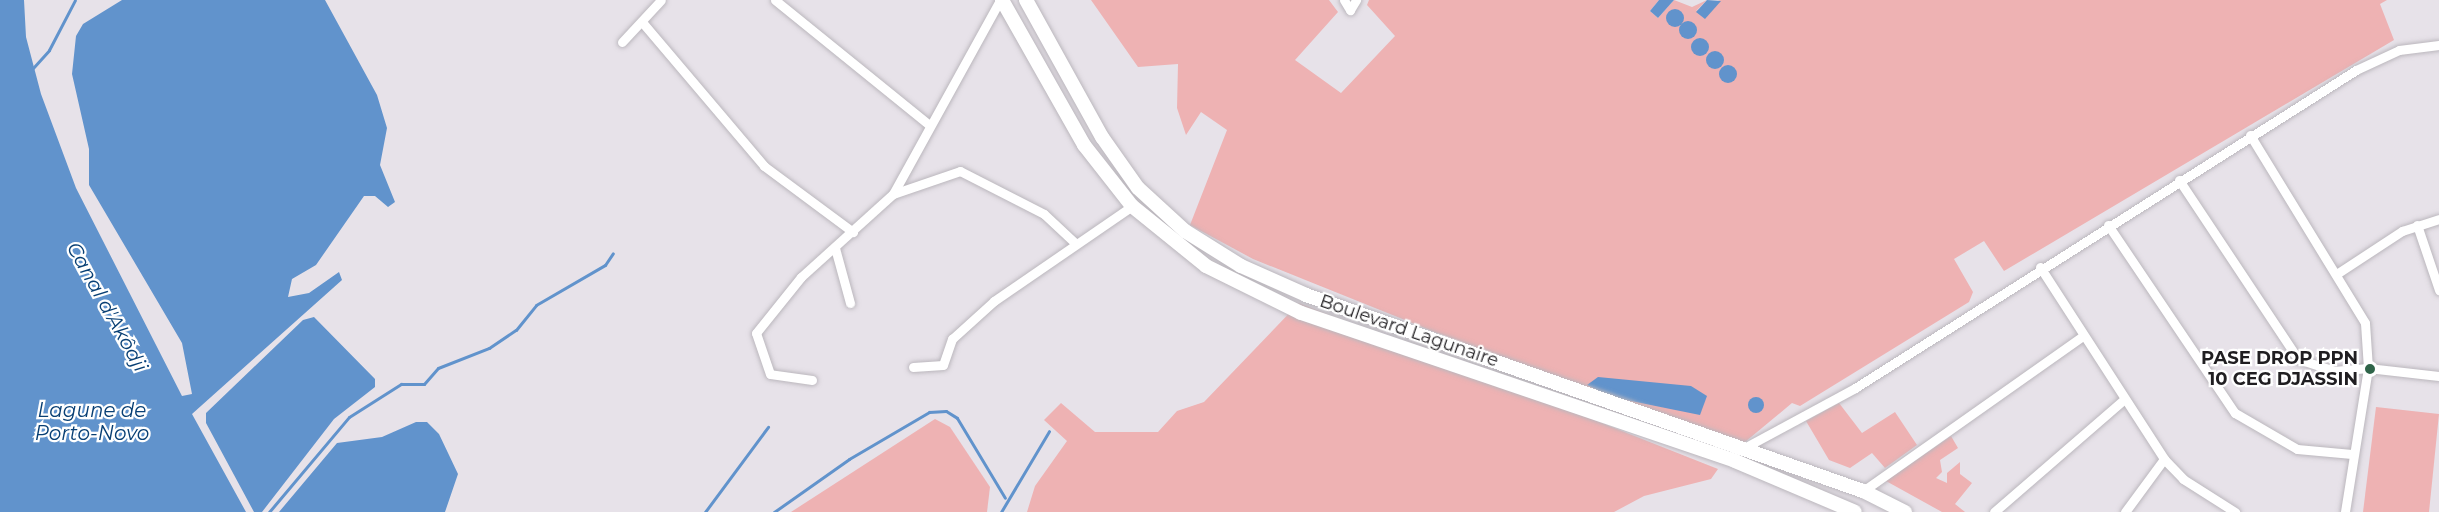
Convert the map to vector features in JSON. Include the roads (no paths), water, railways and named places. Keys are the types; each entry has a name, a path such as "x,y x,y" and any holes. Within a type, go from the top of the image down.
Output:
{"main road":[{"name":"Boulevard Lagunaire","path":"1001,0 1084,145 1132,206 1206,266 1301,313 1735,461 1855,512"},
{"name":"Boulevard Lagunaire","path":"1026,0 1102,137 1138,188 1204,244 1306,295 1863,491 1905,512"}],"street":[{"path":"622,42 661,0"},
{"path":"775,0 928,124"},
{"path":"812,380 770,374 754,337 801,277 893,194 928,124 1001,0"},
{"path":"1344,0 1350,10 1356,0"},
{"path":"642,22 764,166 853,232"},
{"path":"1744,448 1856,388 2040,267 2371,62 2399,50 2438,44"},
{"path":"2250,135 2361,309 2368,368 2352,454 2345,512"},
{"path":"893,194 960,171 1044,214 1074,242"},
{"path":"2179,180 2298,359 2334,371 2368,368 2439,376"},
{"path":"913,367 943,365 952,339 1074,242 1132,206"},
{"path":"2337,273 2417,225 2439,219"},
{"path":"2108,225 2235,413 2297,449 2352,454"},
{"path":"2417,225 2439,290"},
{"path":"835,248 850,303"},
{"path":"2040,267 2122,401 2164,459 2224,510 2235,512"},
{"path":"1863,491 2081,337"},
{"path":"1994,512 2122,401"},
{"path":"2125,512 2164,459"}],"water":[{"path":"0,0 24,0 26,37 41,94 76,188 182,396 192,394 182,343 89,185 89,149 72,74 76,36 83,24 122,0 325,0 377,95 387,128 380,165 395,202 388,207 375,196 364,196 316,265 292,279 288,297 309,293 339,272 342,280 192,414 246,512 0,512"},
{"path":"1659,0 1674,0 1658,18 1650,11"},
{"path":"1707,0 1721,1 1705,19 1696,12"},
{"path":"1671,9 1679,9 1684,14 1682,25 1671,27 1666,22 1666,14"},
{"path":"1684,21 1692,21 1697,26 1695,37 1684,39 1679,34 1679,26"},
{"path":"1696,38 1704,38 1709,43 1707,54 1696,56 1691,51 1691,43"},
{"path":"1711,51 1719,51 1724,56 1722,67 1711,69 1706,64 1706,56"},
{"path":"1724,65 1732,65 1737,70 1735,81 1724,83 1719,78 1719,70"},
{"path":"314,317 375,379 375,387 334,419 262,512 254,512 206,423 206,413 303,320"},
{"path":"1598,377 1691,386 1707,396 1700,415 1611,397 1587,385"},
{"path":"1753,397 1759,397 1764,405 1762,411 1753,413 1748,408 1748,402"},
{"path":"416,422 427,422 439,434 458,474 445,512 279,512 337,443 382,437"}],"waterway":[{"path":"33,68 49,50 75,0"},
{"path":"269,512 349,417 401,384 424,384 438,368 489,348 516,330 536,305 605,265 613,253"},
{"path":"774,512 849,459 929,412 946,411 957,418 1005,498"},
{"path":"705,512 768,427"},
{"path":"1001,512 1049,431"}],"place":[{"name":"PASE DROP PPN 10 CEG DJASSIN","path":"2370,369"}],"water label":[{"name":"Canal d'Akôdji","path":"107,307"},
{"name":"Lagune de Porto-Novo","path":"92,422"}]}
